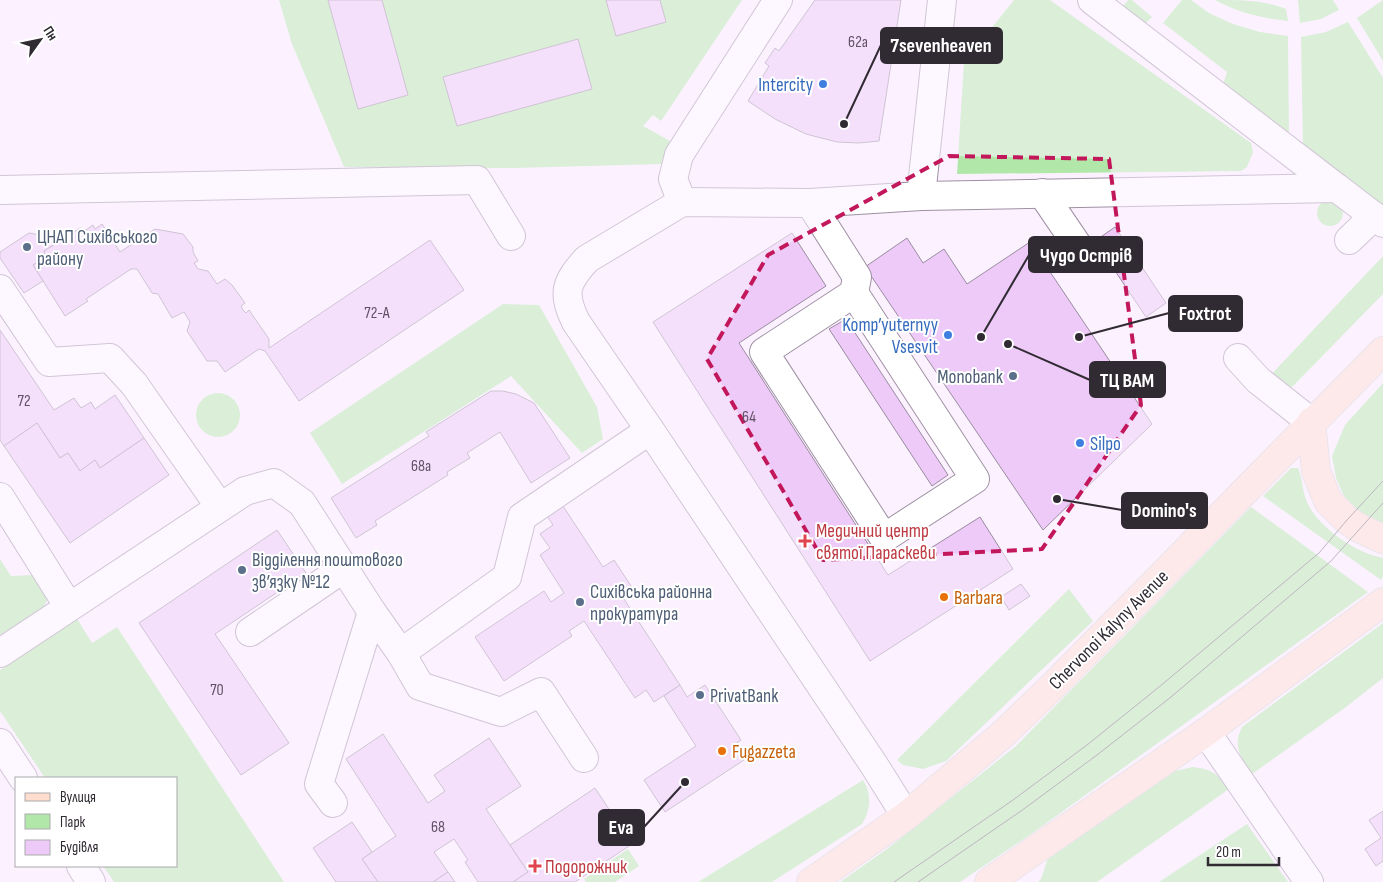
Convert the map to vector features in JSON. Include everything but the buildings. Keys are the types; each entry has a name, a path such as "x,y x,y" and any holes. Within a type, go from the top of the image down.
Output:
{"main road":[{"name":"Chervonoi Kalyny Avenue","path":"811,882 906,816 1002,735 1054,685 1383,351"},
{"path":"1311,422 1316,471 1328,501 1347,520 1383,539"},
{"path":"989,882 1206,732 1383,602"}],"street":[{"path":"682,202 673,179 679,155 778,0"},
{"path":"921,196 942,0"},
{"path":"1092,0 1379,220 1349,240"},
{"path":"0,190 477,180 511,236"},
{"path":"906,816 650,430 576,322 567,298 571,278 587,260 682,202 810,204 921,196 1337,188"},
{"path":"1042,194 1080,249"},
{"path":"810,204 856,277 854,293 974,479 884,538 764,352 854,293"},
{"path":"0,288 49,362 110,358 134,384 220,507"},
{"path":"1238,358 1258,380 1311,422"},
{"path":"401,654 507,577 522,517 650,430"},
{"path":"0,653 245,491 274,483 302,503 420,686 501,712 541,692 584,758"},
{"path":"0,498 69,607"},
{"path":"250,632 344,568"},
{"path":"332,803 319,784 372,612"},
{"path":"1206,732 1309,882"},
{"path":"0,743 22,777"},
{"path":"82,867 91,882"}],"highlighted area":[{"path":"949,156 1109,159 1141,405 1042,549 823,560 707,359 768,255"}],"green space":[{"path":"279,0 742,0 661,121 653,115 643,126 670,141 661,164 514,168 344,167 292,44"},
{"path":"1014,0 1050,0 1251,143 1253,152 1247,167 1241,171 957,174 964,62"},
{"path":"1128,0 1132,0 1152,17 1142,27 1122,7"},
{"path":"1182,0 1191,0 1209,13 1233,24 1260,32 1288,36 1289,137 1222,87 1227,72 1163,23"},
{"path":"1215,0 1252,1 1278,6 1286,9 1288,21 1250,14"},
{"path":"1298,0 1333,0 1339,10 1321,19 1300,23"},
{"path":"1383,0 1383,61 1357,18"},
{"path":"1348,22 1383,78 1383,209 1303,148 1301,37 1326,32"},
{"path":"1330,200 1339,204 1343,213 1339,222 1330,226 1321,222 1317,213 1321,204"},
{"path":"1383,256 1383,294 1293,386 1288,389 1266,380"},
{"path":"503,304 539,305 597,407 603,439 582,453 511,376 342,484 310,433"},
{"path":"1383,383 1383,531 1354,509 1343,494 1336,478 1332,456 1345,425"},
{"path":"222,393 234,399 239,406 239,424 234,431 227,436 214,437 202,431 197,424 196,411 202,399 209,394"},
{"path":"1291,468 1298,468 1307,502 1323,525 1339,538 1356,548 1383,558 1383,576 1381,580 1263,496"},
{"path":"1251,507 1368,592 1034,832 960,882 840,882 887,849 1016,746"},
{"path":"0,559 11,576 34,575 49,597 43,608 0,635"},
{"path":"1069,589 1093,621 946,761 923,769 903,765 897,760"},
{"path":"76,617 92,643 117,627 284,882 114,882 104,867 178,867 178,777 44,777 0,711 0,670"},
{"path":"1383,623 1383,678 1346,707 1252,774 1239,752 1238,740 1242,727"},
{"path":"1193,767 1214,773 1229,789 1097,882 1038,882 1041,879 1048,858 1175,771"},
{"path":"863,780 868,791 869,807 862,824 772,882 698,882"},
{"path":"1247,824 1288,882 1159,882"},
{"path":"628,849 639,866 615,882 586,882 584,879"}],"tram line":[{"path":"894,882 1013,800 1087,745 1159,687 1319,553 1383,481"},
{"path":"918,882 1021,811 1171,697 1331,561 1383,503"}],"place":[{"name":"Intercity","path":"823,84"},
{"name":"7sevenheaven","path":"844,124"},
{"name":"ЦНАП Сихівського району","path":"27,247"},
{"name":"Komp’yuternyy Vsesvit","path":"948,335"},
{"name":"Чудо Острів","path":"981,337"},
{"name":"Foxtrot","path":"1079,337"},
{"name":"ТЦ ВАМ","path":"1008,344"},
{"name":"Monobank","path":"1013,376"},
{"name":"Silpo","path":"1080,443"},
{"name":"Domino's","path":"1057,499"},
{"name":"Медичний центр святої Параскеви","path":"805,541"},
{"name":"Відділення поштового зв’язку №12","path":"242,570"},
{"name":"Barbara","path":"944,597"},
{"name":"Сихівська районна прокуратура","path":"580,602"},
{"name":"PrivatBank","path":"700,695"},
{"name":"Fugazzeta","path":"722,751"},
{"name":"Eva","path":"685,782"},
{"name":"Подорожник","path":"535,866"}]}
